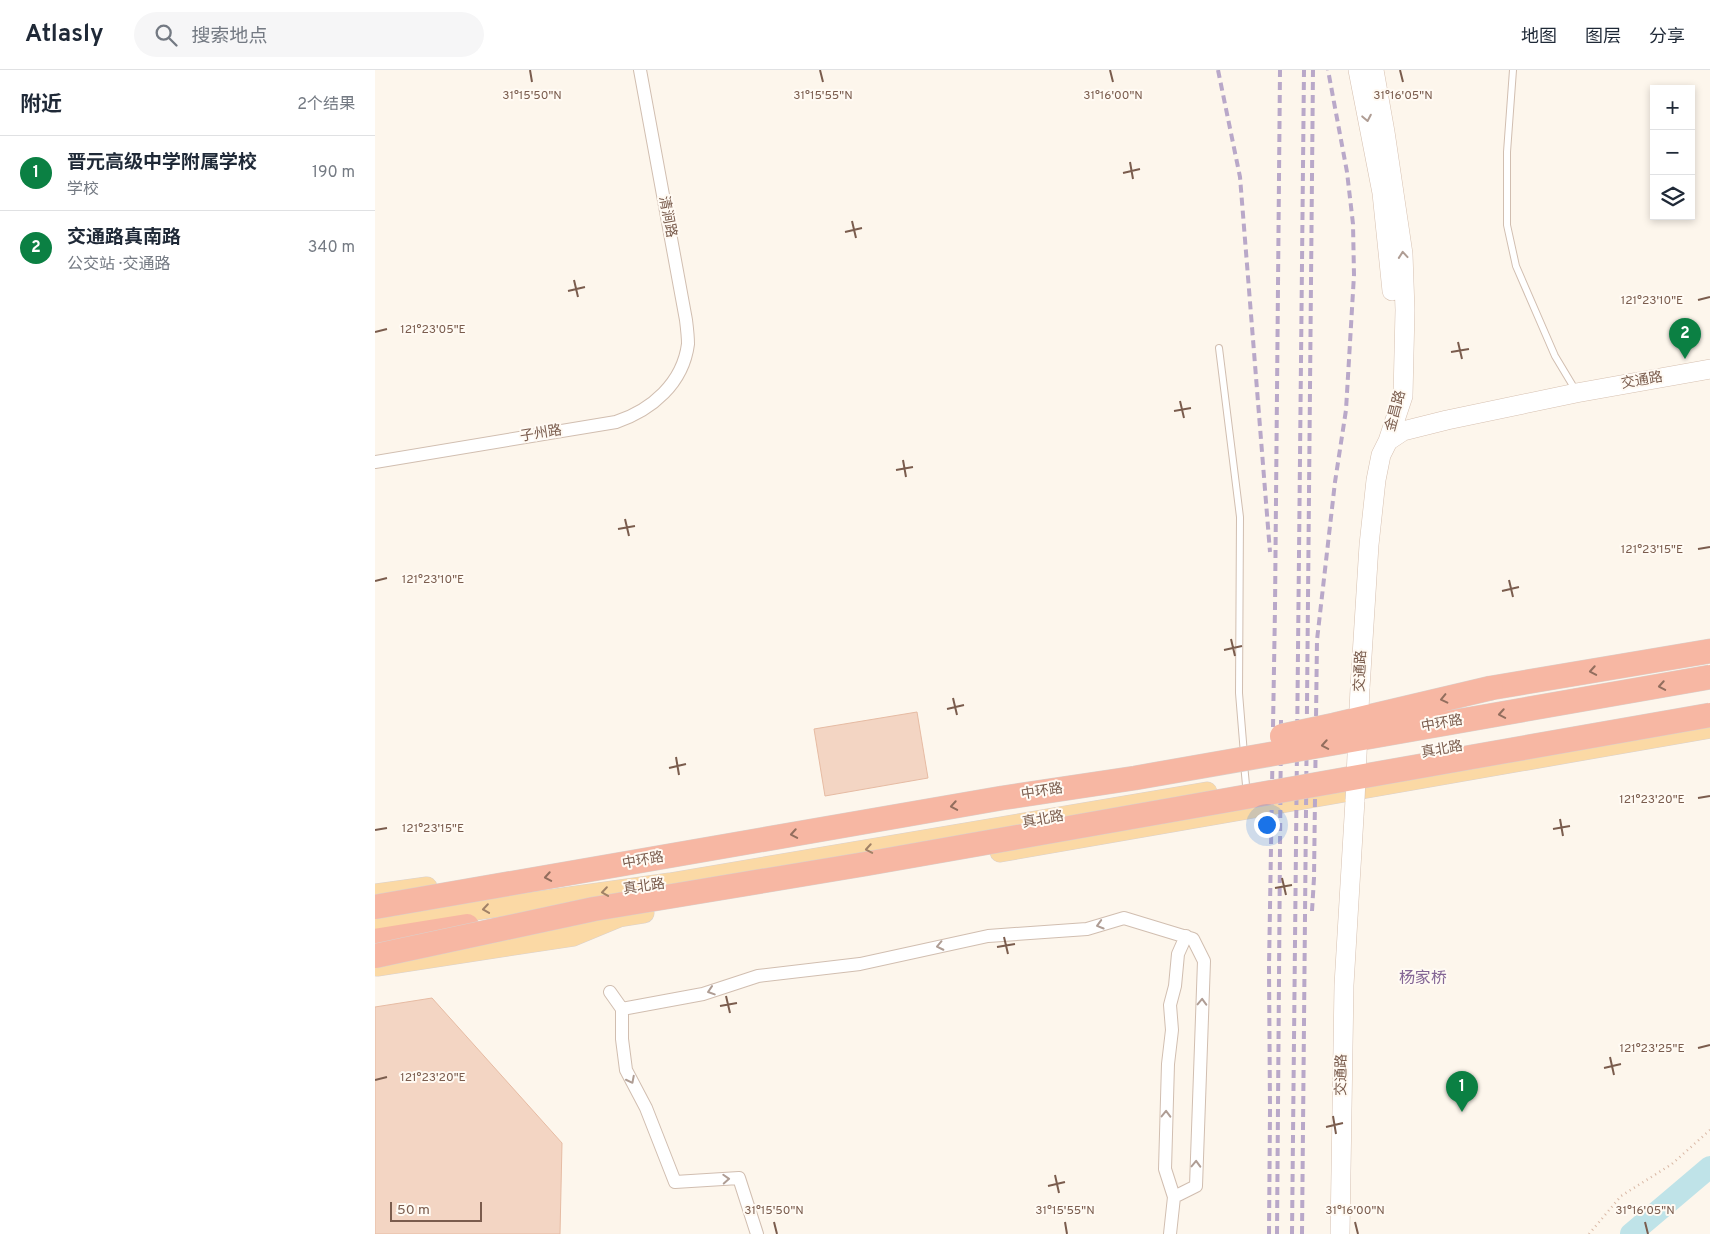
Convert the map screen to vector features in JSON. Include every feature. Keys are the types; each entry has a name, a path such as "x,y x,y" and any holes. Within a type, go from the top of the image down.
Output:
{"highway":[{"path":"1002,798 1142,765 1334,726 1491,688 1710,651"},
{"name":"中环路","path":"375,908 1710,677"},
{"path":"375,941 473,924 593,909 865,864 1710,716"},
{"path":"375,954 593,909"}],"main road":[{"name":"金昌路","path":"1358,70 1382,193 1394,308 1388,441"},
{"name":"金昌路","path":"1374,70 1404,263 1403,396 1388,441"},
{"name":"交通路","path":"1339,1234 1344,985 1360,688 1369,545 1381,455 1388,441 1403,431 1576,393 1710,369"},
{"name":"真北路","path":"375,924 670,883 1246,785 1710,703"},
{"name":"真北路","path":"375,954 619,917 1238,812 1710,728"},
{"path":"375,894 465,881 551,900"},
{"name":"真北路","path":"375,966 573,936 619,917"}],"street":[{"name":"清涧路","path":"639,70 686,320 688,342 683,364"},
{"name":"子州路","path":"375,462 616,422 633,416 651,406 667,390 683,364"},
{"path":"622,1009 703,994 758,976 860,964 988,936 1087,929 1124,918 1186,936 1193,939 1204,961 1195,1186 1174,1196"},
{"path":"1170,1234 1174,1196 1165,1169 1167,1082 1172,1030 1171,1005 1178,954 1186,936"},
{"path":"610,992 622,1009 622,1039 626,1070 646,1108 675,1182 739,1178 757,1234"}],"lane":[{"path":"1513,70 1507,152 1507,225 1516,266 1555,356 1576,393"},
{"path":"1219,348 1240,516 1239,693 1246,785"}],"path":[{"path":"1589,1234 1621,1196 1673,1164 1710,1130"}],"building":[{"path":"917,712 928,778 825,796 814,729"},
{"path":"432,998 562,1143 560,1234 375,1234 375,1007"}],"waterway":[{"path":"1631,1234 1710,1167"}],"railway":[{"path":"1218,70 1240,177 1270,552"},
{"path":"1269,1234 1269,967 1275,608 1280,70"},
{"path":"1292,1234 1304,70"},
{"path":"1302,1234 1313,70"},
{"path":"1312,911 1317,640 1335,482 1346,410 1354,275 1353,224 1347,172 1328,70"},
{"path":"1277,1234 1281,720"}],"place":[{"name":"交通路真南路","path":"1685,359"},
{"name":"晋元高级中学附属学校","path":"1462,1112"}],"district":[{"name":"杨家桥","path":"1423,979"}]}
